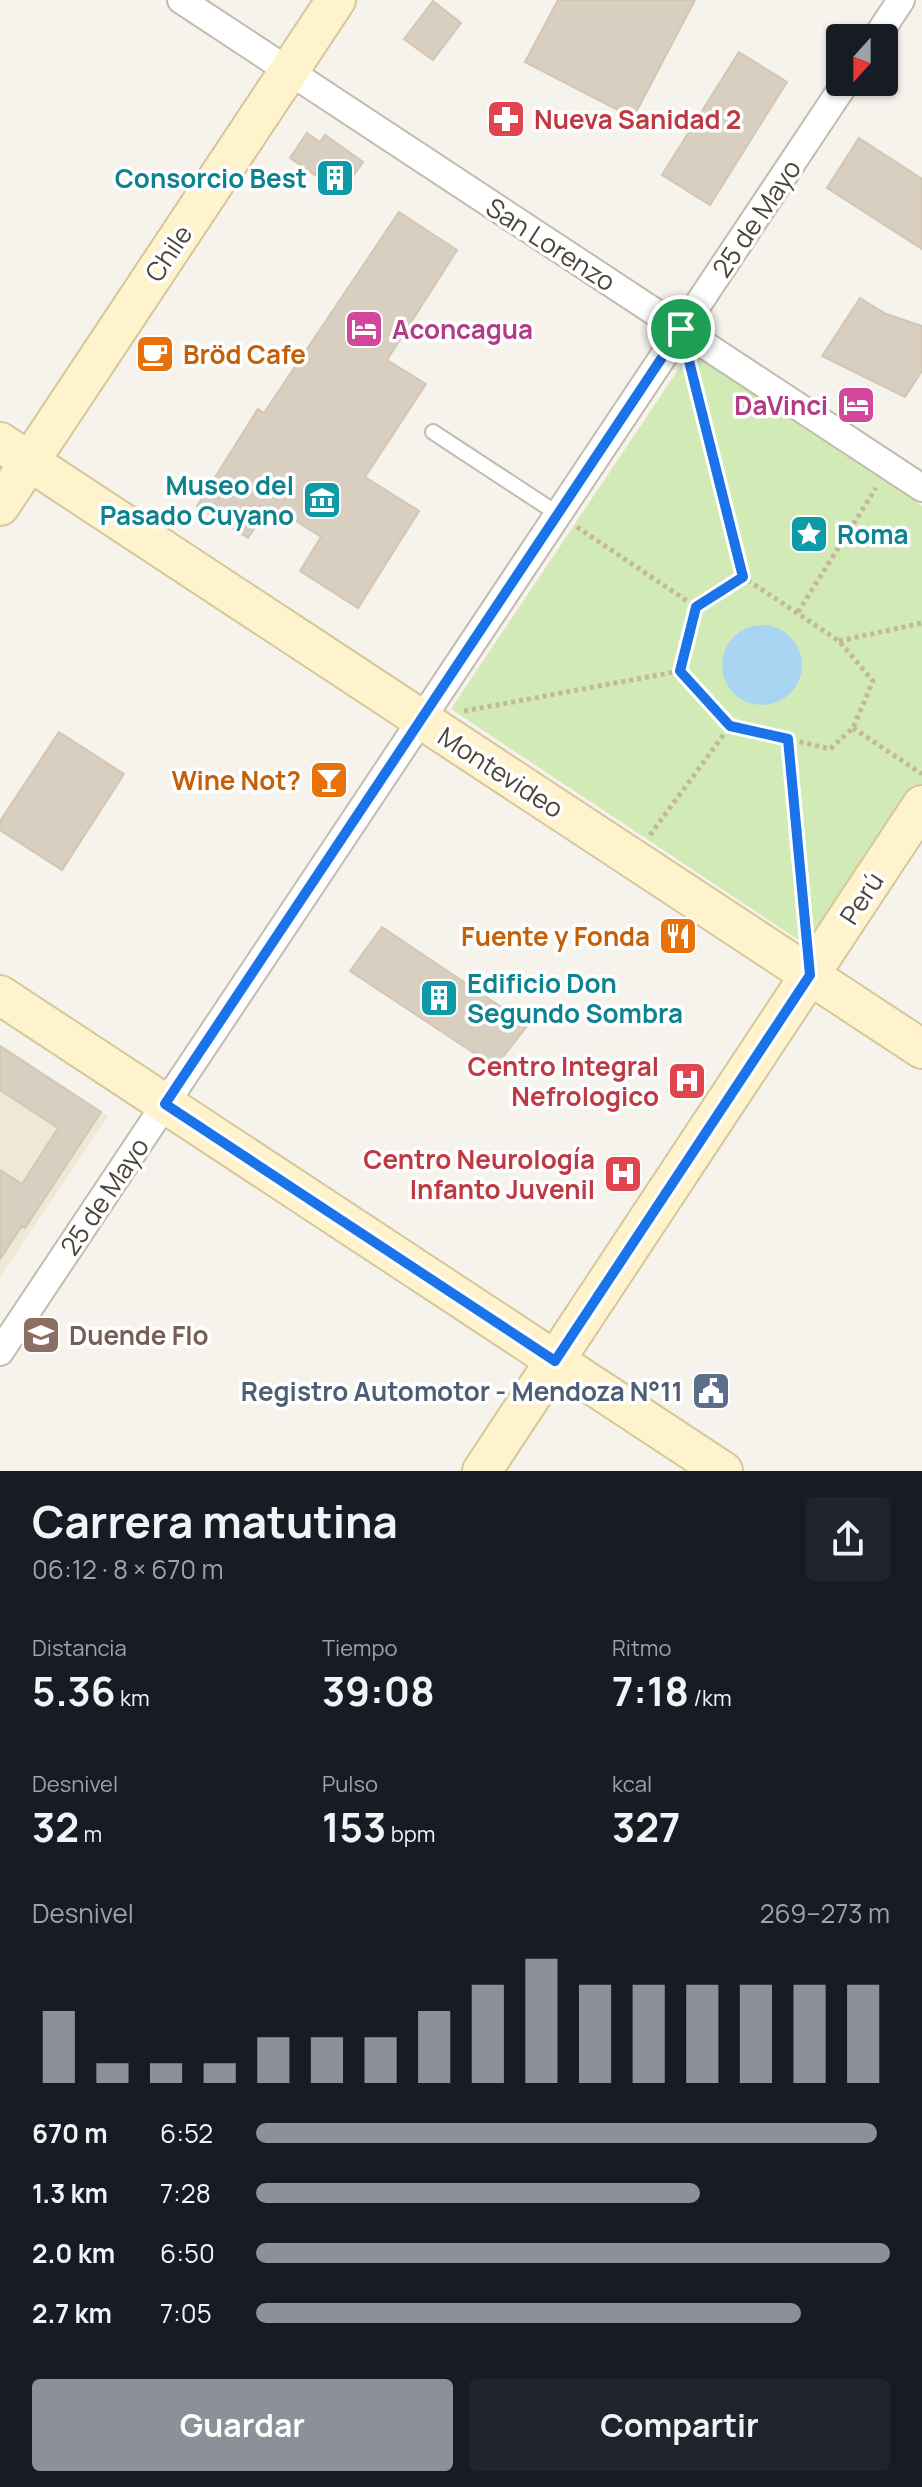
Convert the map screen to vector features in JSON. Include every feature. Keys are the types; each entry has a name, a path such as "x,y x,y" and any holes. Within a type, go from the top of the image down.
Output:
{"street":[{"name":"San Lorenzo","path":"181,0 922,488"},
{"name":"Chile","path":"0,506 15,451 336,0"},
{"path":"885,24 901,0"},
{"name":"25 de Mayo","path":"0,1352 837,96"},
{"name":"Montevideo","path":"15,451 922,1049"},
{"name":"Perú","path":"482,1471 922,805"},
{"path":"0,995 723,1471"}],"lane":[{"path":"433,432 558,514"}],"path":[{"path":"680,671 730,726 830,749 853,728 873,681 839,641 743,577 681,329"},
{"path":"798,612 890,467"},
{"path":"558,514 696,607"},
{"path":"680,671 696,607 743,577"},
{"path":"839,641 922,623"},
{"path":"421,719 680,671"},
{"path":"633,859 730,726"},
{"path":"853,728 922,774"},
{"path":"788,739 805,928"}],"shaded area":[{"path":"0,1044 108,1116 0,1277"}],"green space":[{"path":"690,352 922,506 922,790 815,951 451,709"}],"water":[{"path":"762,625 777,628 790,637 799,650 802,665 799,680 790,693 777,702 762,705 747,702 734,693 725,680 722,665 725,650 734,637 747,628"}],"building":[{"path":"558,0 695,0 633,118 525,62"},
{"path":"433,1 461,23 433,60 404,39"},
{"path":"739,52 787,82 710,205 662,175"},
{"name":"Consorcio Best","path":"307,133 320,142 325,135 363,162 341,193 290,158"},
{"path":"859,138 922,179 922,249 827,188"},
{"path":"399,212 457,250 387,360 426,384 365,477 419,511 358,608 300,571 321,537 270,504 248,538 197,506 258,409 264,413"},
{"path":"860,298 886,314 922,326 922,371 905,397 822,356"},
{"path":"59,732 124,774 62,870 0,830 0,821"},
{"name":"Edificio Don Segundo Sombra","path":"382,927 528,1025 495,1067 350,971"},
{"path":"0,1046 101,1112 25,1228 22,1226 0,1259 0,1170 22,1184 58,1128 0,1090"}],"place":[{"name":"Nueva Sanidad 2","path":"506,119"},
{"name":"Consorcio Best","path":"335,178"},
{"name":"Aconcagua","path":"364,329"},
{"name":"Bröd Cafe","path":"155,354"},
{"name":"DaVinci","path":"856,405"},
{"name":"Museo del Pasado Cuyano","path":"322,500"},
{"name":"Roma","path":"809,534"},
{"name":"Wine Not?","path":"329,780"},
{"name":"Fuente y Fonda","path":"678,936"},
{"name":"Edificio Don Segundo Sombra","path":"439,998"},
{"name":"Centro Integral Nefrologico","path":"687,1081"},
{"name":"Centro Neurología Infanto Juvenil","path":"623,1174"},
{"name":"Duende Flo","path":"41,1335"},
{"name":"Registro Automotor - Mendoza N°11","path":"711,1391"}],"route":[{"path":"681,329 743,577 696,607 680,671 730,726 788,739 810,975 555,1361 165,1104 681,329"}]}
